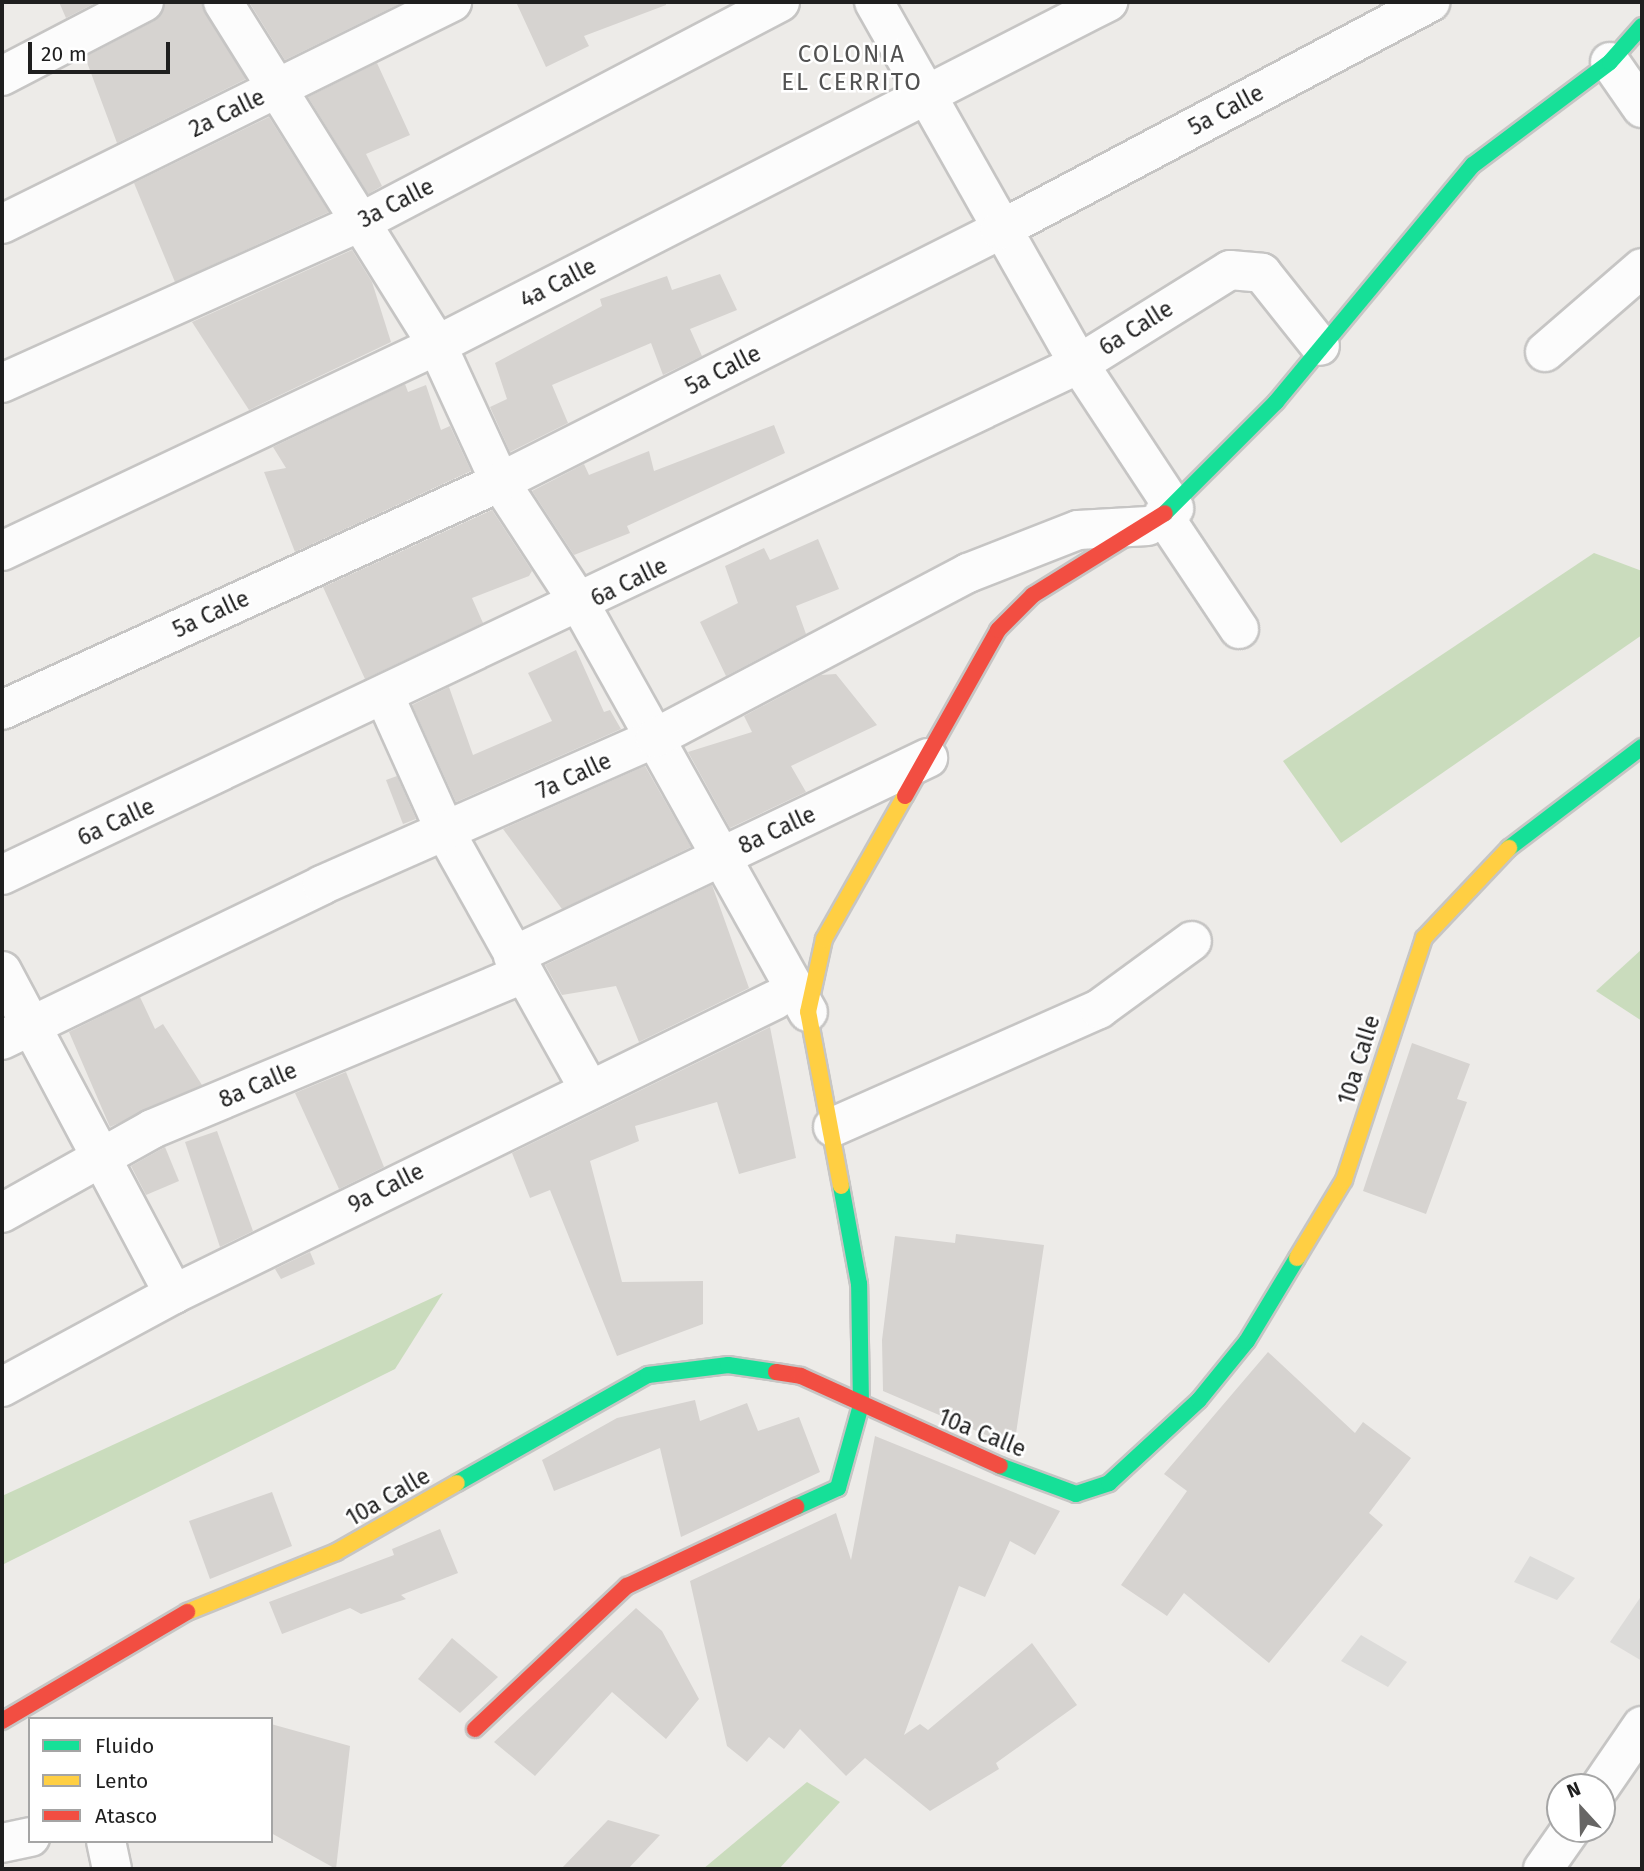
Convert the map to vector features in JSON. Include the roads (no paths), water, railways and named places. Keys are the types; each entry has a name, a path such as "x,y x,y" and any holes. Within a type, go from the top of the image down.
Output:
{"street":[{"path":"2,76 144,2"},
{"path":"222,2 363,221 437,345 500,482 581,606 725,855 791,1006 833,1127 859,1284 861,1405 838,1488 627,1586 475,1729"},
{"name":"2a Calle","path":"2,224 452,2"},
{"name":"3a Calle","path":"2,383 363,221 780,2"},
{"path":"874,2 1000,230 1079,363 1161,516 1239,629"},
{"name":"4a Calle","path":"2,551 437,345 1108,2"},
{"name":"5a Calle","path":"2,710 500,482 1000,230 1430,2"},
{"path":"791,1006 824,939 998,630 1033,596 1161,516 1320,346 1473,165 1610,62 1642,26"},
{"path":"1610,62 1642,108"},
{"name":"6a Calle","path":"2,875 581,606 1079,363 1230,270 1245,267 1262,273 1320,346"},
{"path":"1545,352 1642,268"},
{"name":"7a Calle","path":"14,1032 323,885 447,835 655,738 968,573 1078,530 1161,516"},
{"path":"385,696 447,835 588,1087"},
{"name":"10a Calle","path":"2,1721 167,1620 336,1552 648,1375 728,1365 801,1376 861,1405 1076,1494 1117,1477 1199,1400 1247,1341 1344,1180 1424,938 1515,842 1642,747"},
{"name":"8a Calle","path":"2,1213 101,1154 518,965 725,855 928,758"},
{"path":"833,1127 1099,1009 1192,941"},
{"path":"2,971 14,1032 101,1154 174,1294"},
{"name":"9a Calle","path":"2,1387 174,1294 588,1087 791,1006"},
{"path":"1610,1773 1642,1726"},
{"path":"2,1843 28,1837"},
{"path":"106,1843 112,1869"},
{"path":"1543,1869 1561,1843"}],"district":[{"name":"COLONIA EL CERRITO","path":"852,69"}]}
